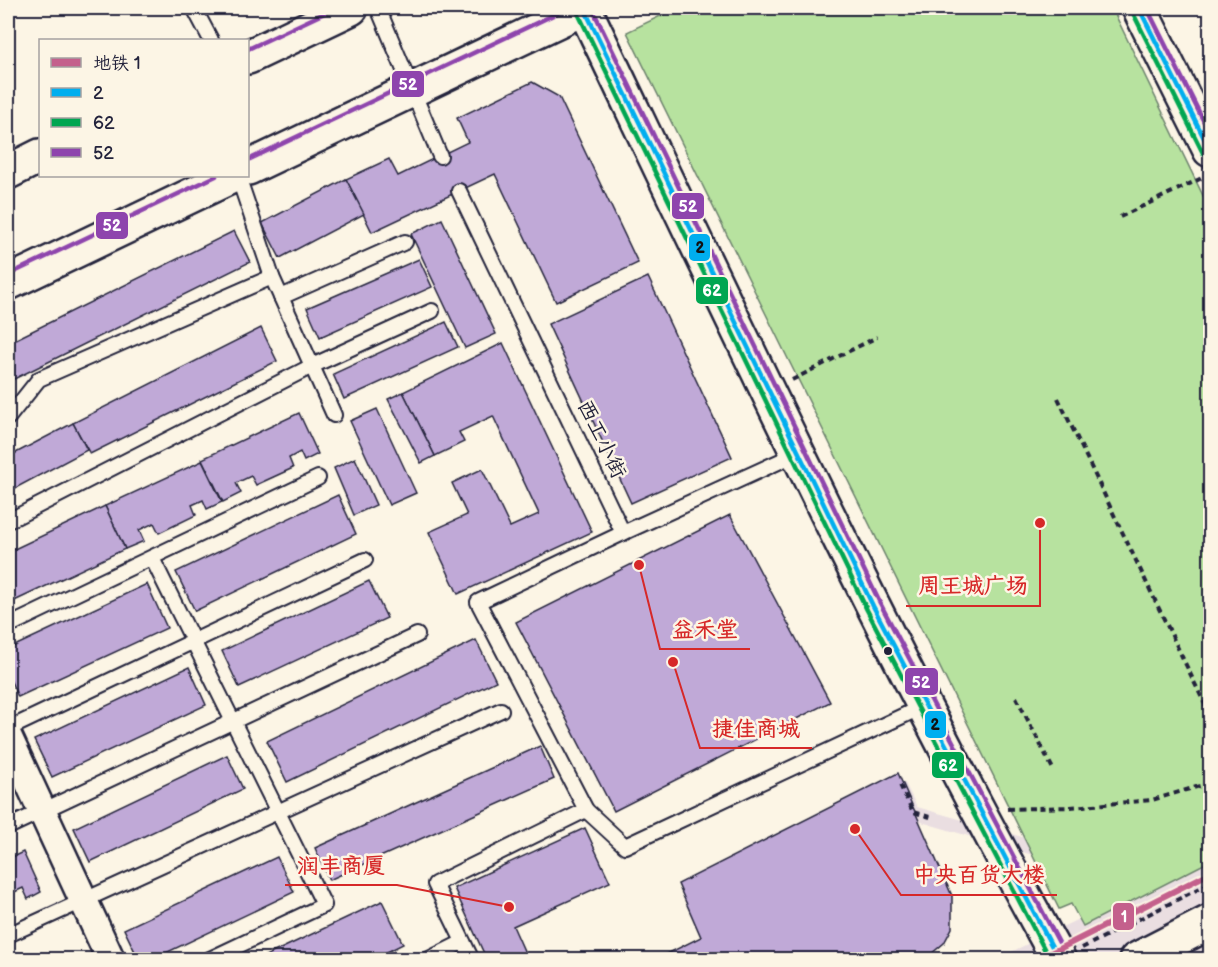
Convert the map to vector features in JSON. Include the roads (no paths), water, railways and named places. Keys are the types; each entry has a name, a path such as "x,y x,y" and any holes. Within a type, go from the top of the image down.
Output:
{"main road":[{"path":"249,57 351,8"},
{"path":"249,168 584,8 767,392 975,809 1070,954"},
{"path":"1139,8 1210,150"},
{"path":"8,172 39,156"},
{"path":"8,283 230,177"},
{"path":"1136,960 1210,922"}],"street":[{"path":"8,737 111,960"}],"lane":[{"path":"194,8 210,39"},
{"path":"378,8 440,156"},
{"path":"238,177 272,277 334,416"},
{"name":"西工小街","path":"459,191 623,533"},
{"path":"281,297 405,242"},
{"path":"8,418 39,379 272,277"},
{"path":"8,521 312,366 432,311"},
{"path":"798,453 478,602 586,810 625,846 924,706"},
{"path":"8,626 318,478"},
{"path":"152,558 324,905 208,960"},
{"path":"8,729 365,560"},
{"path":"8,827 417,636"},
{"path":"8,935 501,710"},
{"path":"472,960 435,884 586,810"},
{"path":"427,960 463,942"}],"metro line":[{"name":"1","path":"1037,960 1210,873"}],"place":[{"name":"周王城广场","path":"1040,523"},
{"name":"益禾堂","path":"639,565"},
{"name":"捷佳商城","path":"673,662"},
{"name":"中央百货大楼","path":"855,829"},
{"name":"润丰商厦","path":"509,907"}]}
